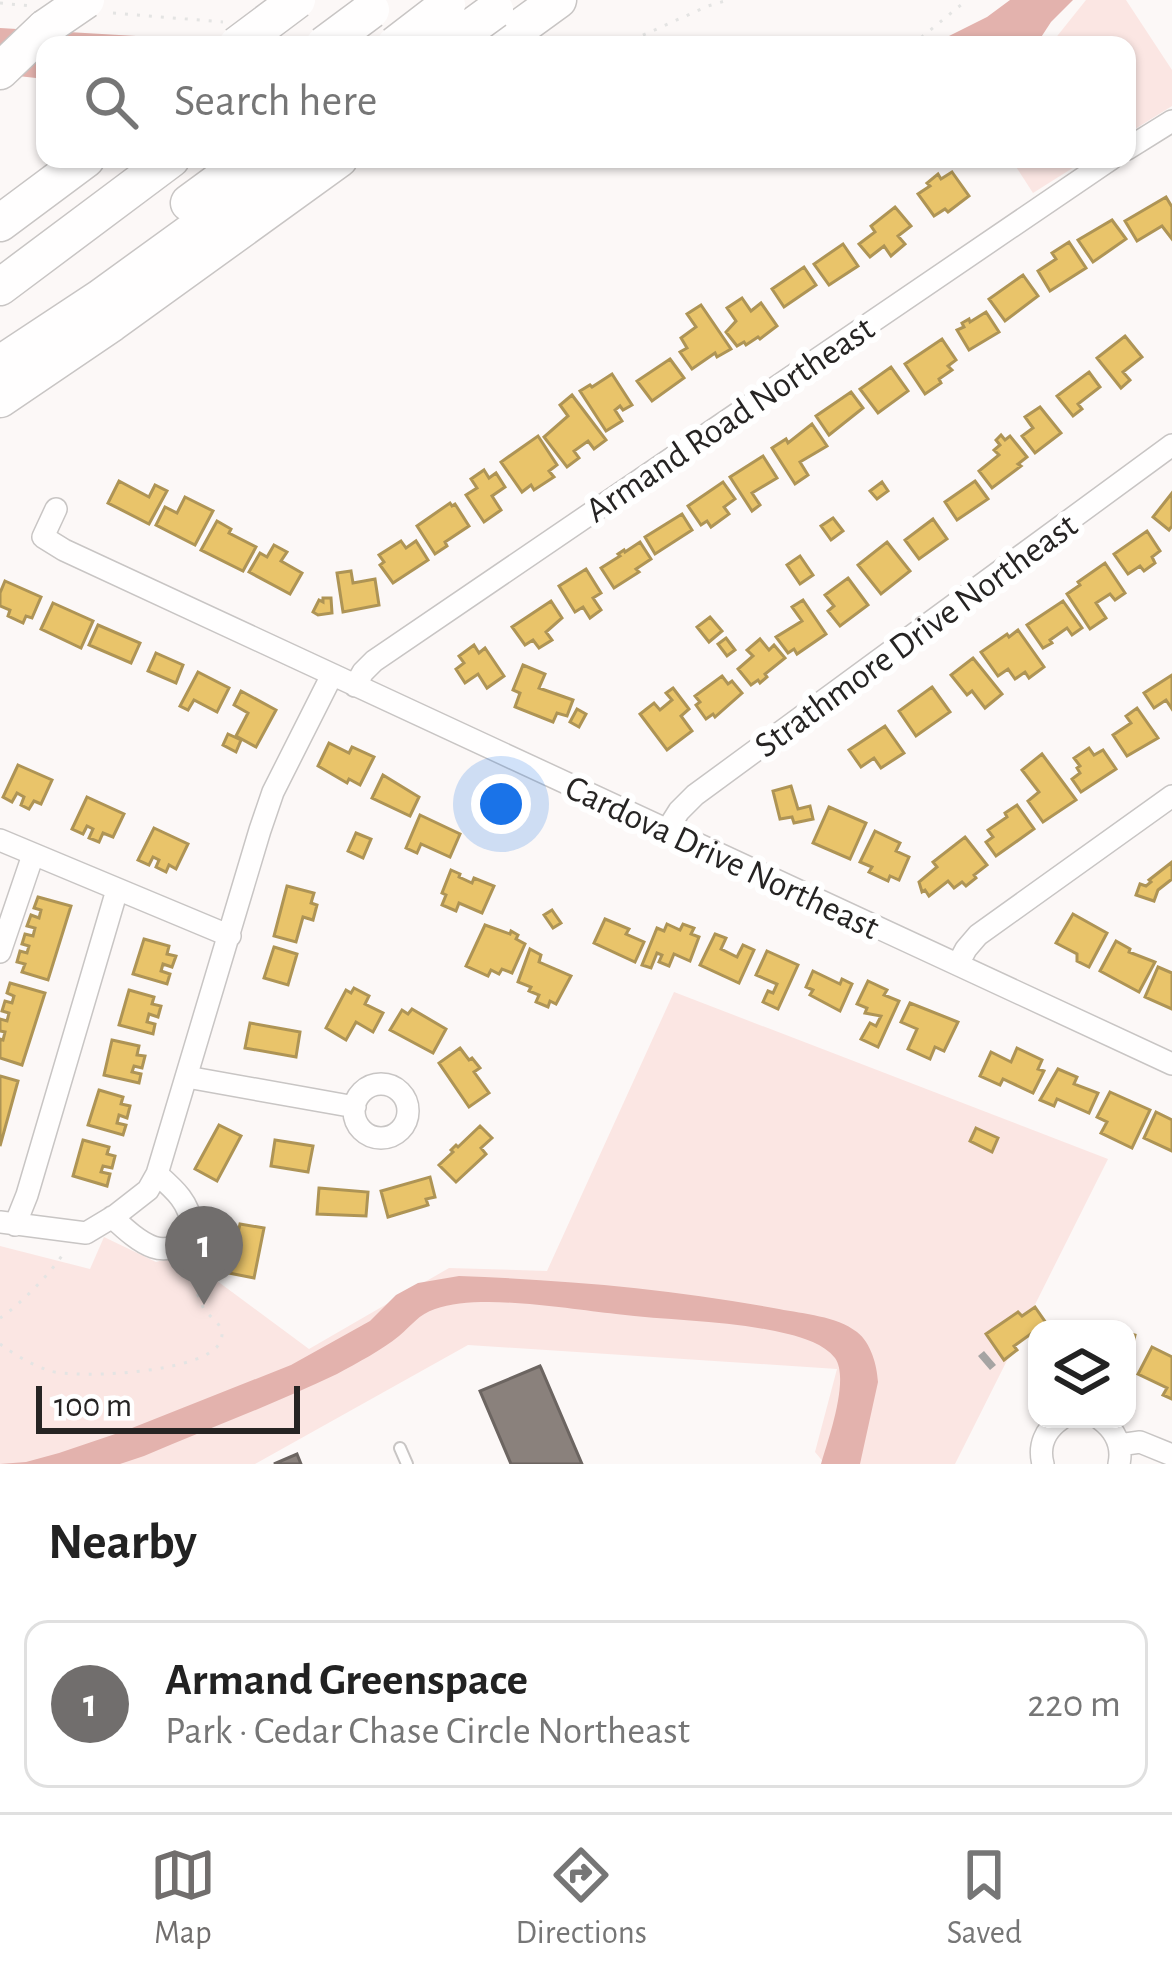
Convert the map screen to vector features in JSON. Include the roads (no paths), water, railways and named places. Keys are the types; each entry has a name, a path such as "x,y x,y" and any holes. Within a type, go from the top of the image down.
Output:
{"highway":[{"path":"0,71 54,14 86,0"},
{"path":"249,36 297,0"},
{"path":"407,36 450,2"},
{"path":"336,36 378,5"},
{"path":"468,36 519,14"},
{"path":"0,223 74,168"},
{"path":"0,287 160,168"},
{"path":"0,340 237,168"},
{"path":"0,364 280,168"},
{"path":"0,399 327,168"}],"street":[{"path":"1136,144 1172,122"},
{"name":"Armand Road Northeast","path":"355,686 374,661 1098,168"},
{"name":"Strathmore Drive Northeast","path":"667,830 695,795 1172,445"},
{"name":"Cardova Drive Northeast","path":"56,509 43,537 53,544 1172,1064"},
{"path":"117,890 33,1173 8,1223 86,1233 153,1182 273,792 332,675"},
{"path":"958,964 978,935 1172,796"},
{"path":"0,840 230,936"},
{"path":"0,948 33,856"},
{"path":"187,1077 355,1107"},
{"path":"112,1217 133,1237 154,1248 178,1246 192,1226 190,1211 179,1194 153,1182"},
{"path":"1042,1464 1041,1449 1050,1428"},
{"path":"1119,1454 1140,1442 1172,1455"}],"lane":[{"path":"400,1448 407,1464"}],"place":[{"name":"Armand Greenspace","path":"204,1305"}]}
